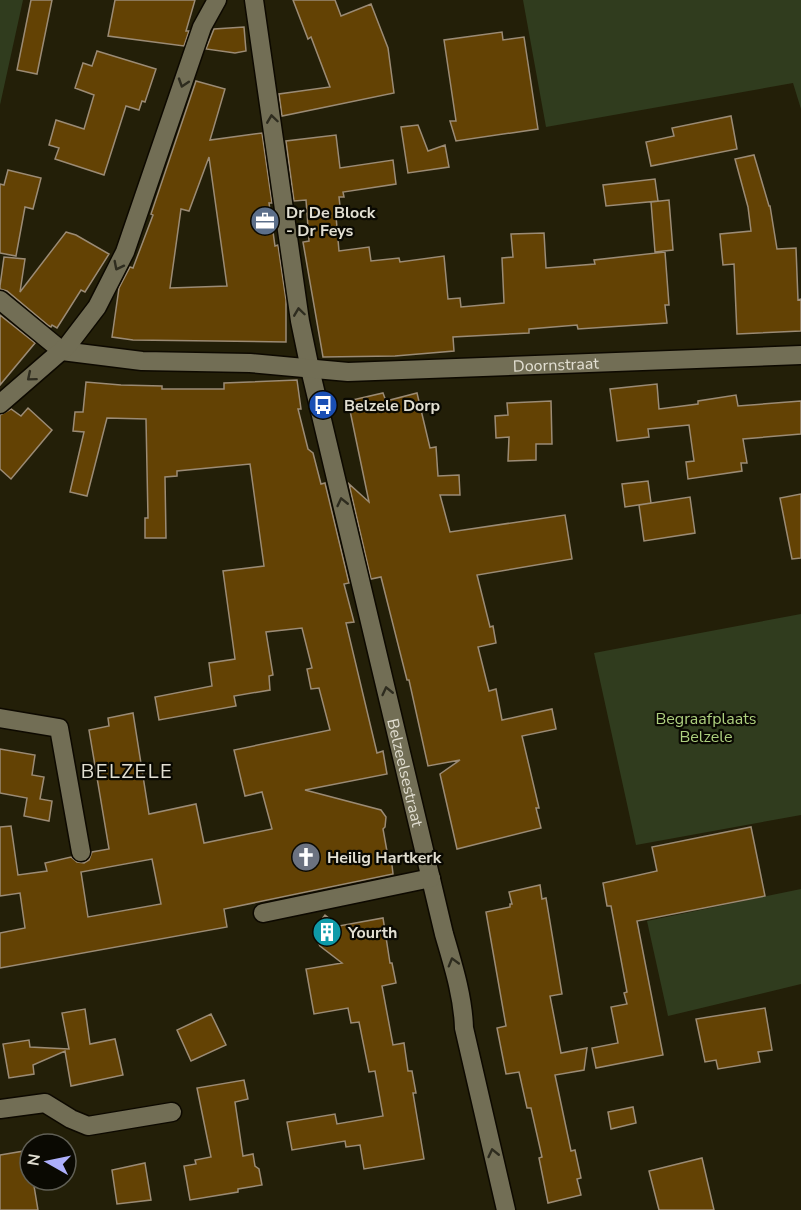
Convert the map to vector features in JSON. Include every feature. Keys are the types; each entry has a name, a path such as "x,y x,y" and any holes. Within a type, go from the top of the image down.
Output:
{"street":[{"path":"0,404 62,351 97,307 125,252 202,27 217,0"},
{"path":"0,300 62,351 142,361 250,363 310,369 300,321 254,0"},
{"name":"Doornstraat","path":"310,369 348,372 801,355"},
{"name":"Belzeelsestraat","path":"310,369 456,974 464,1028 506,1210"},
{"path":"0,718 59,728 81,852"},
{"path":"263,913 431,878"},
{"path":"0,1109 45,1103 71,1119 88,1126 172,1112"}],"green space":[{"path":"0,0 23,0 0,105"},
{"path":"523,0 801,0 801,109 793,83 546,127"},
{"name":"Begraafplaats Belzele","path":"801,614 801,815 636,845 594,653"},
{"path":"801,889 801,984 668,1016 647,921"}],"building":[{"path":"31,0 52,0 37,74 17,70"},
{"path":"115,0 195,0 184,46 108,36"},
{"path":"293,0 335,0 341,16 371,4 388,48 394,93 282,116 279,94 330,87 311,37 308,39"},
{"path":"244,27 246,51 235,53 206,49 214,29"},
{"path":"502,32 503,40 524,37 538,129 456,141 450,121 456,121 444,40"},
{"path":"97,51 156,69 145,102 142,101 139,110 126,106 104,175 55,159 59,148 49,145 56,120 84,129 94,95 75,88 83,63 92,66"},
{"path":"196,81 225,89 210,140 262,133 272,203 269,203 275,246 278,245 286,300 286,342 133,340 112,337 119,288 130,267 133,268 153,215 151,214","holes":["209,157 227,286 170,288 181,209 189,211"]},
{"path":"731,116 737,149 651,166 646,142 674,136 672,128"},
{"path":"418,125 428,151 445,145 449,167 408,173 401,127"},
{"path":"336,135 340,168 393,160 396,184 343,192 344,197 339,197 341,215 336,216 339,251 369,247 371,261 399,258 400,262 444,256 448,299 460,298 461,307 504,303 502,258 513,257 511,234 544,233 546,268 595,264 594,260 665,252 669,305 665,305 667,323 578,329 577,325 529,329 529,333 453,337 454,351 395,356 323,357 303,242 309,241 306,200 294,201 286,141"},
{"path":"754,155 770,206 777,249 796,248 798,300 801,299 801,331 737,334 734,264 723,265 720,234 751,231 748,207 735,159"},
{"path":"8,170 41,178 33,209 25,207 16,256 0,253 0,184 4,185"},
{"path":"655,179 658,201 606,206 603,185"},
{"path":"669,200 673,250 655,252 651,202"},
{"path":"66,232 76,235 109,254 85,292 81,290 57,328 49,326 7,291 0,289 0,286 4,257 25,259 20,292"},
{"path":"0,315 35,343 0,385"},
{"path":"297,380 301,409 298,409 308,449 313,453 321,484 325,483 349,583 344,584 354,622 346,623 377,753 383,751 387,774 305,790 381,810 386,817 383,829 393,874 224,909 227,927 0,968 0,933 25,928 20,893 0,896 0,827 11,826 18,875 47,871 45,863 71,857 77,862 84,863 89,860 92,852 109,849 89,730 109,726 108,718 133,713 149,814 196,804 204,843 272,829 262,792 245,796 234,750 330,730 319,688 311,689 307,669 312,668 302,628 266,632 273,675 269,676 270,690 234,696 236,706 159,720 155,697 212,686 209,663 235,659 223,571 264,566 250,464 177,471 177,476 165,477 166,538 145,538 145,518 148,518 146,419 107,418 87,496 70,492 84,432 73,431 75,412 83,412 86,382 162,386 162,389 224,389 224,383","holes":["152,859 161,904 88,917 81,872"]},
{"path":"657,384 659,409 698,404 698,401 736,395 738,406 801,401 801,434 743,439 747,463 741,463 742,471 688,479 686,462 694,461 689,425 648,429 649,437 617,441 610,389"},
{"path":"383,393 386,401 417,393 430,448 436,447 438,476 459,475 460,495 440,495 450,532 565,515 572,559 477,575 496,643 478,647 489,691 496,689 502,720 552,709 556,729 522,736 539,808 536,808 541,828 457,849 440,774 460,760 428,766 409,680 407,680 381,577 371,579 349,484 369,502 348,401"},
{"path":"551,401 552,444 536,444 536,460 508,461 509,437 496,438 495,416 508,415 507,403"},
{"path":"28,408 52,430 11,479 0,469 0,415 11,409 21,416"},
{"path":"648,481 651,503 625,507 622,484"},
{"path":"801,494 801,558 792,559 780,498"},
{"path":"690,497 695,533 644,541 639,505"},
{"path":"0,749 35,755 32,775 44,777 40,799 52,801 49,821 24,816 27,798 0,793"},
{"path":"751,827 765,896 637,921 663,1055 596,1068 592,1048 618,1043 611,1007 627,1004 624,993 627,992 611,906 607,906 603,883 657,871 652,847"},
{"path":"540,885 542,899 546,898 562,994 550,996 561,1053 587,1048 584,1070 555,1075 571,1151 575,1150 581,1178 577,1179 581,1195 548,1203 539,1158 542,1157 531,1108 527,1108 519,1072 506,1074 497,1028 506,1026 486,912 510,907 512,904 509,892"},
{"path":"325,915 339,926 383,918 390,963 392,963 396,983 382,986 393,1045 404,1043 408,1071 412,1071 416,1093 413,1093 424,1159 364,1169 360,1145 346,1147 345,1141 292,1150 287,1122 335,1114 337,1124 383,1116 375,1071 369,1072 359,1022 351,1023 348,1008 314,1014 306,969 342,963 320,946 314,934 315,928"},
{"path":"765,1008 772,1050 758,1052 760,1062 718,1069 716,1060 705,1062 696,1019"},
{"path":"85,1009 90,1044 115,1039 123,1075 71,1086 65,1051 33,1065 34,1074 9,1078 3,1044 29,1040 30,1047 69,1049 62,1013"},
{"path":"211,1014 226,1045 191,1061 177,1030"},
{"path":"244,1080 248,1099 235,1102 243,1156 253,1154 262,1185 238,1189 238,1192 190,1200 184,1166 196,1164 195,1160 211,1157 197,1088"},
{"path":"633,1107 636,1123 611,1129 608,1112"},
{"path":"18,1152 18,1192 35,1192 38,1210 0,1210 0,1155"},
{"path":"702,1158 714,1210 659,1210 649,1171"},
{"path":"145,1163 151,1200 117,1204 112,1170"}],"place":[{"name":"Dr De Block - Dr Feys","path":"265,221"},
{"name":"Belzele Dorp","path":"323,405"},
{"name":"Heilig Hartkerk","path":"306,857"},
{"name":"Yourth","path":"327,932"}],"district":[{"name":"BELZELE","path":"127,771"}]}
